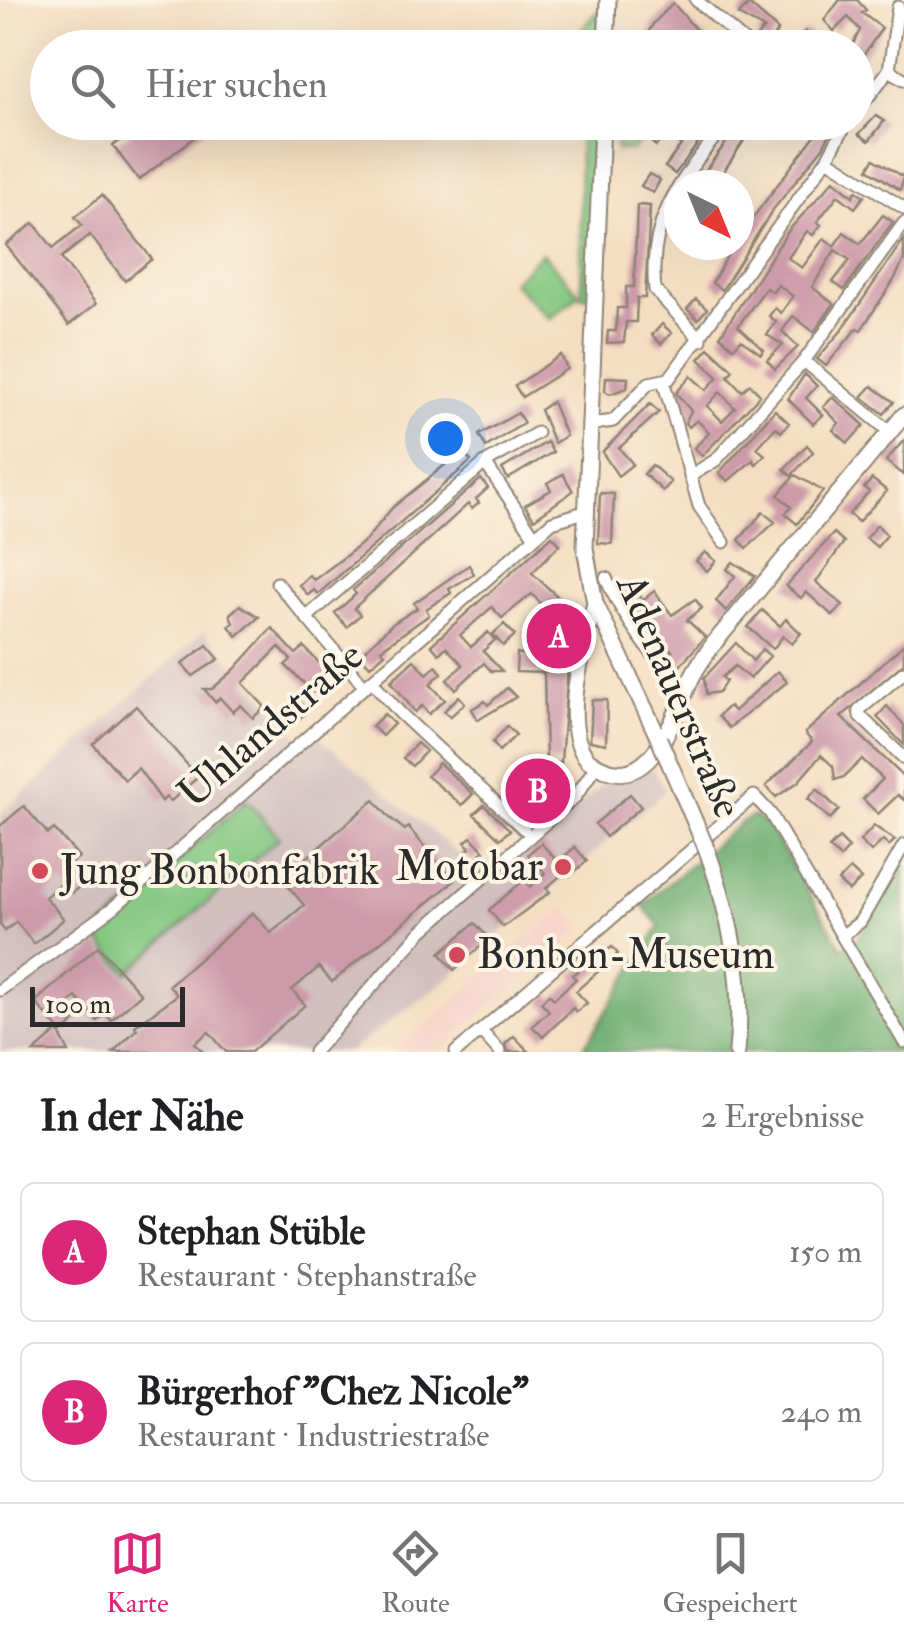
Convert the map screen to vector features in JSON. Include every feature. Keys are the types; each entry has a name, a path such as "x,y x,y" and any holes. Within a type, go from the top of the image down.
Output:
{"main road":[{"path":"607,30 608,0"},
{"name":"Adenauerstraße","path":"601,140 584,512 586,561 595,603 707,850 729,913 737,954 738,1052"},
{"path":"595,603 579,674 576,742 596,766 624,770 655,754 715,642 904,415"},
{"path":"579,674 588,656 614,644"}],"street":[{"path":"696,0 731,30"},
{"path":"874,90 889,70 897,4"},
{"path":"889,70 904,79"},
{"path":"701,340 662,302 656,290 658,228 665,204 713,140"},
{"path":"588,425 613,421 649,384 664,384 701,340 837,140"},
{"path":"827,159 904,208"},
{"path":"690,476 716,460 804,361 904,223"},
{"path":"804,361 890,432"},
{"path":"664,384 699,506 724,542"},
{"path":"307,617 485,463 537,432"},
{"path":"485,463 534,537"},
{"name":"Uhlandstraße","path":"0,990 113,908 534,537 562,516 584,512"},
{"name":"Adenauerstraße","path":"606,578 614,598 671,676 688,687"},
{"path":"277,583 369,684 524,829"},
{"path":"904,672 860,710 860,716 904,758"},
{"path":"314,1052 421,932 576,796 596,766"},
{"path":"456,1052 754,796 772,816 904,1042"},
{"path":"843,936 860,922 904,845"},
{"path":"481,1030 500,1052"}],"shaded area":[{"path":"204,631 307,746 318,736 487,878 610,779 653,768 665,791 450,977 349,1052 0,1052 0,815"},
{"path":"564,907 582,928 437,1052 394,1052"}],"green space":[{"path":"600,10 599,30 580,30"},
{"path":"579,140 595,140 589,297 582,297"},
{"path":"617,140 641,140 633,150 616,150"},
{"path":"542,253 580,294 550,319 512,282"},
{"path":"247,800 279,838 128,973 94,935"},
{"path":"754,816 768,825 842,948 858,937 904,861 904,1052 581,1052 660,926 643,905"}],"building":[{"path":"840,0 857,0 866,10 862,13 882,28 874,40 874,30 860,30 848,17 835,30 824,20"},
{"path":"673,3 696,30 650,30"},
{"path":"749,4 778,30 763,30 738,15"},
{"path":"874,118 884,121 874,134"},
{"path":"120,140 191,140 139,180 113,146"},
{"path":"674,140 700,140 678,170 665,167 681,145"},
{"path":"728,140 744,140 725,170 706,170"},
{"path":"811,140 827,140 823,147 754,239 754,216"},
{"path":"874,159 904,177 900,190 868,169"},
{"path":"649,174 660,180 653,193 641,186"},
{"path":"834,180 853,196 856,191 864,196 855,208 838,195 817,222 821,225 813,235 807,231 788,258 802,268 824,238 834,246 844,232 860,244 883,215 893,222 844,290 833,282 850,260 835,250 812,287 834,304 814,332 793,316 782,331 798,347 775,369 767,360 783,345 767,335 776,322 769,316 775,308 781,313 793,296 778,285 773,292 766,288 738,326 764,350 761,354 741,340 734,348 720,336 789,230"},
{"path":"102,195 152,259 125,281 90,235 61,258 96,304 69,325 6,245 34,223 53,248 82,225 75,217"},
{"path":"637,205 650,206 645,298 637,298 636,322 626,322 624,342 607,343 608,331 616,331 617,308 626,308 626,287 634,287"},
{"path":"904,239 904,260 894,280 861,330 857,328 826,366 817,359 842,330"},
{"path":"725,260 741,260 722,290 712,283"},
{"path":"696,299 707,309 698,319 687,309"},
{"path":"662,324 672,333 661,344 652,335"},
{"path":"709,348 733,370 728,376 742,391 750,384 760,395 702,456 694,448 709,433 697,420 689,427 685,423 691,411 676,393 691,376 706,390 718,377 699,359","holes":["720,392 735,408 722,421 707,406"]},
{"path":"561,355 567,369 522,397 515,386"},
{"path":"805,374 817,386 806,398 823,415 813,424 788,399"},
{"path":"606,377 628,378 627,388 610,394 605,391"},
{"path":"872,386 894,402 884,414 862,397"},
{"path":"833,397 864,425 848,443 833,430 839,423 823,407"},
{"path":"552,402 566,436 554,443 540,410"},
{"path":"650,404 659,412 619,448 633,464 618,476 602,452"},
{"path":"775,410 789,423 781,432 776,427 757,448 765,455 756,464 753,460 728,481 719,473"},
{"path":"518,413 524,423 486,447 479,435"},
{"path":"904,440 904,475 886,461"},
{"path":"547,442 553,452 508,479 502,469"},
{"path":"807,445 813,452 791,476 784,469"},
{"path":"462,451 471,461 318,594 314,590 308,595 299,585 309,575 314,580 365,541 392,508"},
{"path":"652,465 671,482 663,491 644,474"},
{"path":"563,474 573,491 534,519 525,505 551,490 547,483"},
{"path":"795,475 823,491 797,524 785,514 791,507 778,495"},
{"path":"481,479 488,488 476,499 479,503 472,509 468,504 354,608 360,615 347,627 335,613 356,594 353,590"},
{"path":"872,479 887,491 858,522 849,514 869,492 864,488"},
{"path":"600,493 614,494 612,544 598,543"},
{"path":"763,512 775,522 747,548 739,540"},
{"path":"877,525 887,535 877,547 866,538"},
{"path":"834,533 844,542 816,582 843,605 833,616 806,592 801,598 786,586"},
{"path":"552,536 560,544 532,573 560,599 547,611 532,594 502,618 492,607 460,635 471,647 488,632 495,640 483,651 502,671 491,671 484,663 456,689 447,680 463,665 446,647 439,654 431,645"},
{"path":"705,552 716,561 707,571 696,561"},
{"path":"733,562 755,576 726,611 716,601 735,576 727,569"},
{"path":"469,565 474,574 426,609 429,615 381,649 385,653 370,666 360,655 391,625 417,608 414,603"},
{"path":"630,582 643,600 654,591 672,615 695,599 702,608 687,620 705,637 678,668 667,654 672,651 660,636 654,640 626,598 621,588"},
{"path":"240,605 259,617 237,636 229,626 233,623 230,614"},
{"path":"762,610 780,626 786,619 801,633 792,644 783,636 773,649 748,627"},
{"path":"549,619 567,619 565,645 552,645"},
{"path":"504,624 515,635 503,646 493,634"},
{"path":"272,628 296,654 304,647 336,681 322,694 317,688 313,692 285,665 291,660 279,647 243,683 265,707 253,718 241,705 233,712 220,698 215,702 204,689 212,689 233,671"},
{"path":"736,643 753,661 762,649 770,656 750,679 735,666 722,677 726,681 719,692 706,694 704,678"},
{"path":"904,644 904,663 841,717 904,777 904,800 898,795 878,814 863,799 883,779 862,759 844,777 835,780 833,766 821,755 798,782 776,797 766,786 812,742 805,733"},
{"path":"207,645 219,659 193,676 182,664"},
{"path":"517,653 568,665 561,763 546,762 544,673 516,672"},
{"path":"414,660 427,674 436,666 442,673 430,684 445,700 429,714 422,706 415,712 391,681"},
{"path":"778,671 787,682 729,728 718,716 729,706 734,711"},
{"path":"507,688 516,697 478,720 472,709 485,701 488,705"},
{"path":"459,696 465,703 450,717 444,711"},
{"path":"297,699 308,711 293,724 282,712"},
{"path":"592,700 607,700 606,744 590,741"},
{"path":"136,706 198,777 170,802 166,797 162,801 138,768 125,780 93,744"},
{"path":"887,706 904,725 904,745 877,717"},
{"path":"384,714 394,724 382,736 372,726"},
{"path":"507,726 516,735 499,751 493,742"},
{"path":"417,743 426,751 412,766 403,758"},
{"path":"439,763 473,794 462,805 427,776"},
{"path":"524,765 550,794 527,814 518,804 530,794 513,775"},
{"path":"817,789 839,810 830,819 808,799"},
{"path":"630,794 641,807 606,837 595,824"},
{"path":"374,800 405,830 408,827 454,881 332,982 319,967 292,990 305,1005 251,1052 226,1052 209,1032 195,1043 203,1052 113,1052 137,1029 135,1026 177,995 169,985 253,913 271,933 304,905 282,879"},
{"path":"484,805 510,830 500,839 474,814"},
{"name":"Jung Bonbonfabrik","path":"24,806 48,834 54,829 79,857 72,863 87,880 72,893 62,882 45,897 64,919 34,944 16,922 5,931 0,925 0,826"},
{"path":"874,826 895,840 889,846 883,840 871,852 860,841"},
{"path":"471,837 484,851 472,861 464,853 470,848 465,842"},
{"path":"839,838 849,848 840,858 829,848"},
{"path":"541,843 558,862 575,847 587,861 570,876 566,871 546,888 550,892 503,927 489,910 524,880 530,887 545,873 528,854"},
{"path":"850,869 861,879 849,891 838,881"},
{"path":"475,923 489,939 454,970 440,953"},
{"path":"98,946 141,994 111,1020 105,1014 97,1021 76,997 63,1009 75,1022 62,1033 35,1002"},
{"path":"612,947 618,954 576,991 587,1003 576,1012 573,1008 543,1037 532,1026 549,1011 541,1002 549,994 554,999 576,979 572,975"},
{"path":"58,1031 69,1052 34,1052"},
{"path":"514,1036 529,1052 509,1052 505,1044"}],"place":[{"name":"Stephan Stüble","path":"559,636"},
{"name":"Bürgerhof \"Chez Nicole\"","path":"538,791"},
{"name":"Motobar","path":"563,867"},
{"name":"Jung Bonbonfabrik","path":"40,871"},
{"name":"Bonbon-Museum","path":"457,955"}]}
